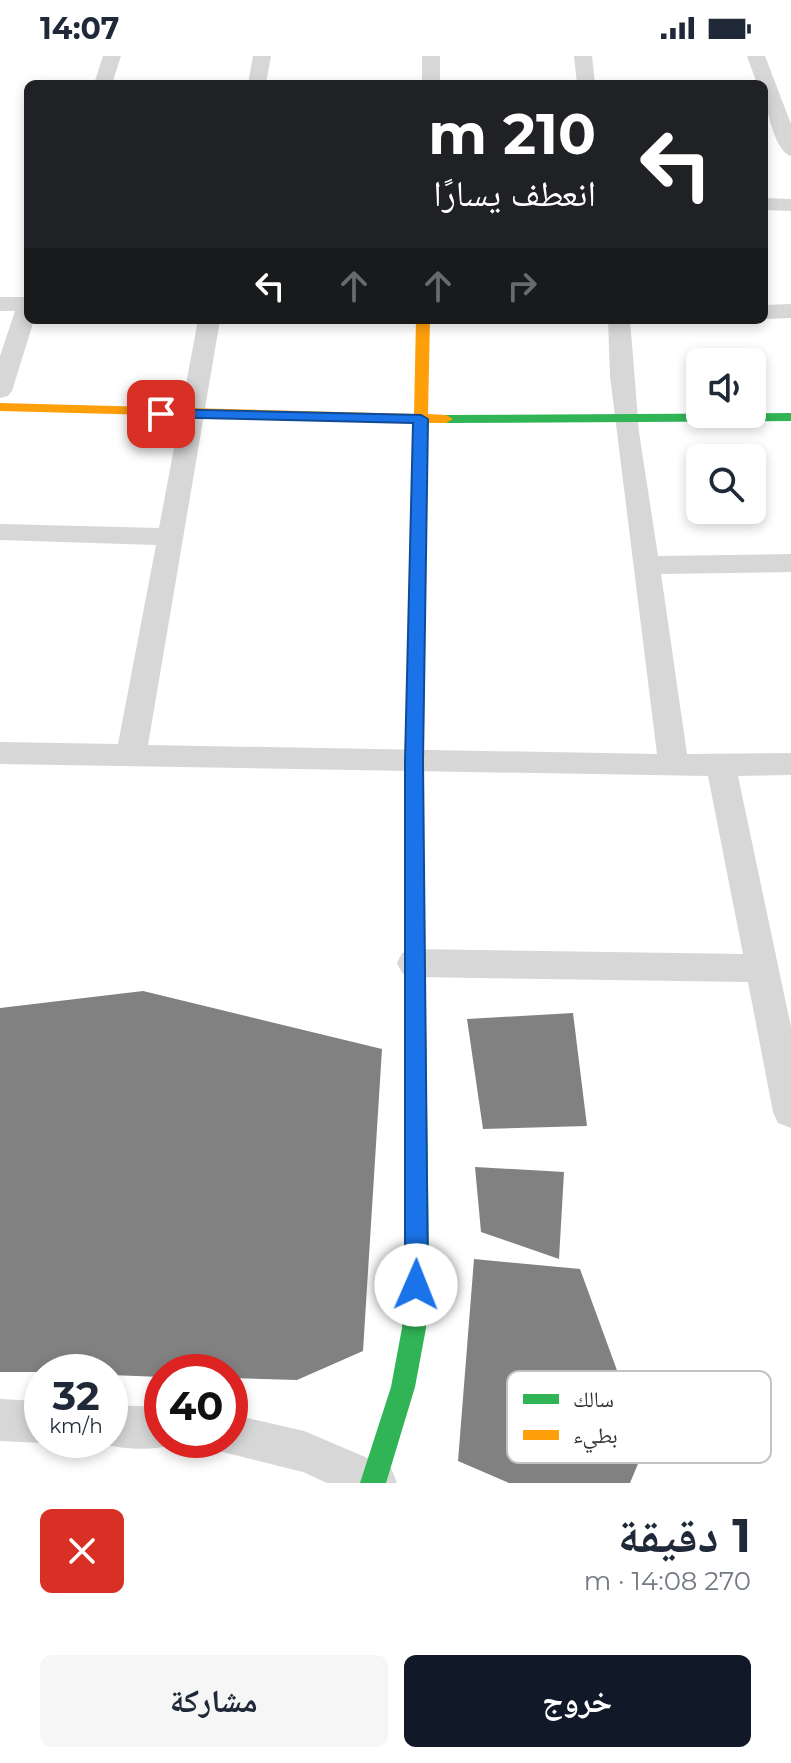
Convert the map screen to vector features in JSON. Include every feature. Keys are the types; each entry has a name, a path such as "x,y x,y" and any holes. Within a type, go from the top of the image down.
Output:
{"street":[{"path":"104,80 112,56"},
{"path":"258,80 262,56"},
{"path":"431,56 431,80"},
{"path":"583,56 586,80"},
{"path":"756,56 762,80"},
{"path":"768,106 773,127 791,150"},
{"path":"768,204 791,205"},
{"path":"0,304 24,305"},
{"path":"768,312 791,311"},
{"path":"0,391 24,317"},
{"path":"131,756 208,324"},
{"path":"248,1439 304,1452 374,1483 403,1387 414,1328 417,1263 414,761 423,324"},
{"path":"619,324 625,415 667,692 673,765"},
{"path":"0,407 192,415 421,419 625,415 791,417"},
{"path":"0,532 172,537"},
{"path":"647,565 791,563"},
{"path":"0,753 673,765 791,764"},
{"path":"721,765 791,1112"},
{"path":"414,963 764,968"},
{"path":"0,1420 24,1421"}],"building":[{"path":"143,991 382,1049 363,1351 297,1380 248,1379 248,1354 144,1354 144,1376 128,1376 128,1354 24,1354 24,1372 0,1372 0,1008"},
{"path":"573,1013 587,1126 483,1129 467,1019"},
{"path":"475,1167 564,1172 559,1259 481,1232"},
{"path":"474,1259 580,1269 617,1371 507,1371 507,1463 638,1463 630,1483 509,1483 458,1461"}],"traffic: fast":[{"path":"446,419 791,417"},
{"path":"373,1483 403,1387 414,1328 417,1263 414,789"}],"traffic: slow":[{"path":"414,789 423,324"},
{"path":"0,407 446,419"}],"route":[{"path":"161,414 421,419 414,761 416,1285"}]}
